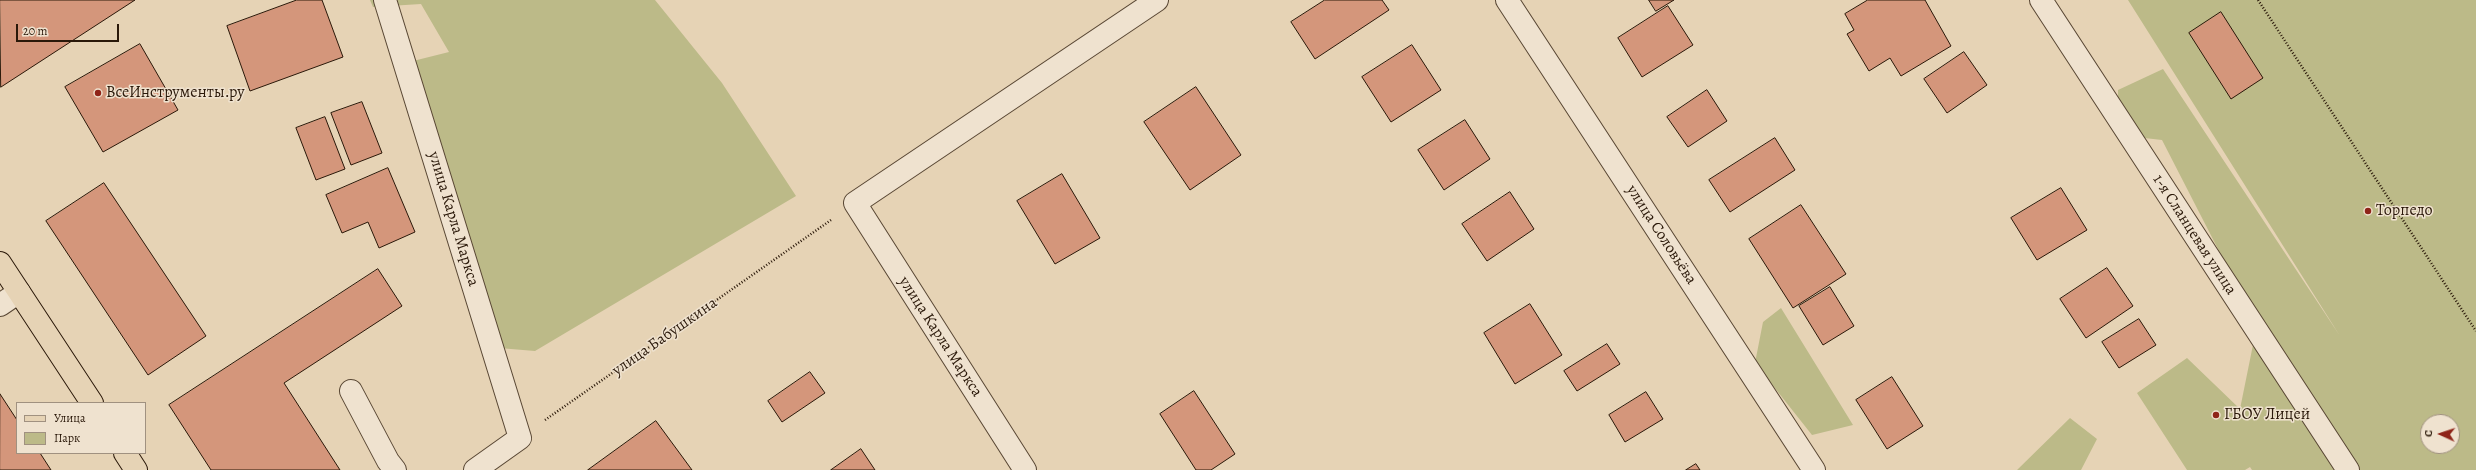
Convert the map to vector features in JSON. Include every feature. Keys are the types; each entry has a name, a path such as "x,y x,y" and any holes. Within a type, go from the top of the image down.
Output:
{"main road":[{"path":"0,263 91,402"},
{"path":"126,454 136,470"}],"street":[{"name":"улица Карла Маркса","path":"385,0 520,438"},
{"path":"855,203 1157,0"},
{"name":"улица Соловьёва","path":"1507,0 1814,470"},
{"name":"1-я Сланцевая улица","path":"2041,0 2348,470"},
{"name":"улица Карла Маркса","path":"855,203 1025,470"},
{"path":"0,305 19,292"},
{"path":"351,391 388,461 396,470"},
{"path":"475,470 520,438"}],"path":[{"path":"2258,0 2476,331"},
{"name":"улица Бабушкина","path":"520,438 855,203"}],"green space":[{"path":"370,0 655,0 722,83 796,196 535,351 499,348 405,63 449,52 421,4 373,7"},
{"name":"Торпедо","path":"2128,0 2476,0 2476,470 2252,470 2250,467 2245,470 2187,470 2137,393 2187,358 2240,409 2257,325 2162,140 2118,135 2118,90 2163,69 2340,336"},
{"path":"1781,308 1853,425 1812,435 1755,363 1763,322"},
{"path":"2070,418 2097,439 2081,470 2017,470"}],"building":[{"path":"0,0 135,0 1,87"},
{"path":"297,0 322,0 343,57 250,91 227,26"},
{"path":"1325,0 1382,0 1389,10 1315,59 1291,22"},
{"path":"1649,0 1674,0 1656,11"},
{"path":"1868,0 1925,0 1951,46 1901,76 1890,58 1869,71 1847,34 1854,30 1845,14"},
{"path":"1668,6 1693,45 1642,77 1618,38"},
{"path":"2221,12 2263,78 2231,99 2189,33"},
{"path":"140,44 178,110 103,152 65,87"},
{"path":"1412,45 1441,90 1391,122 1362,77"},
{"path":"1964,52 1987,85 1947,113 1924,79"},
{"path":"1196,87 1241,155 1190,190 1144,122"},
{"path":"1707,90 1727,121 1688,147 1667,117"},
{"path":"362,102 382,153 351,165 331,113"},
{"path":"325,117 345,169 316,180 296,128"},
{"path":"1465,120 1490,159 1444,190 1418,150"},
{"path":"1775,138 1795,170 1730,212 1709,180"},
{"path":"388,168 415,232 379,248 368,222 342,233 326,195"},
{"path":"1062,174 1100,238 1055,264 1017,201"},
{"path":"104,183 206,336 148,375 46,221"},
{"path":"2061,188 2087,230 2037,260 2011,218"},
{"path":"1510,192 1534,229 1487,261 1462,224"},
{"path":"1801,205 1846,274 1793,308 1749,239"},
{"path":"2107,268 2133,306 2086,338 2060,299"},
{"path":"378,269 402,306 284,383 340,470 211,470 169,405"},
{"path":"1830,287 1854,326 1823,345 1799,306"},
{"path":"1530,304 1562,355 1515,384 1484,333"},
{"path":"2139,319 2156,345 2119,368 2102,342"},
{"path":"1607,344 1620,364 1577,391 1564,371"},
{"path":"810,372 825,393 782,422 768,401"},
{"path":"1892,377 1923,426 1887,449 1856,400"},
{"path":"1194,391 1235,454 1211,470 1196,470 1160,414"},
{"path":"1646,392 1663,419 1625,442 1609,415"},
{"path":"0,394 16,418 16,454 41,454 51,470 0,470"},
{"path":"656,421 692,470 588,470"},
{"path":"861,449 875,470 831,470"},
{"path":"1696,464 1700,470 1686,470"}],"place":[{"name":"ВсеИнструменты.ру","path":"98,93"},
{"name":"Торпедо","path":"2368,211"},
{"name":"ГБОУ Лицей","path":"2216,415"}]}
